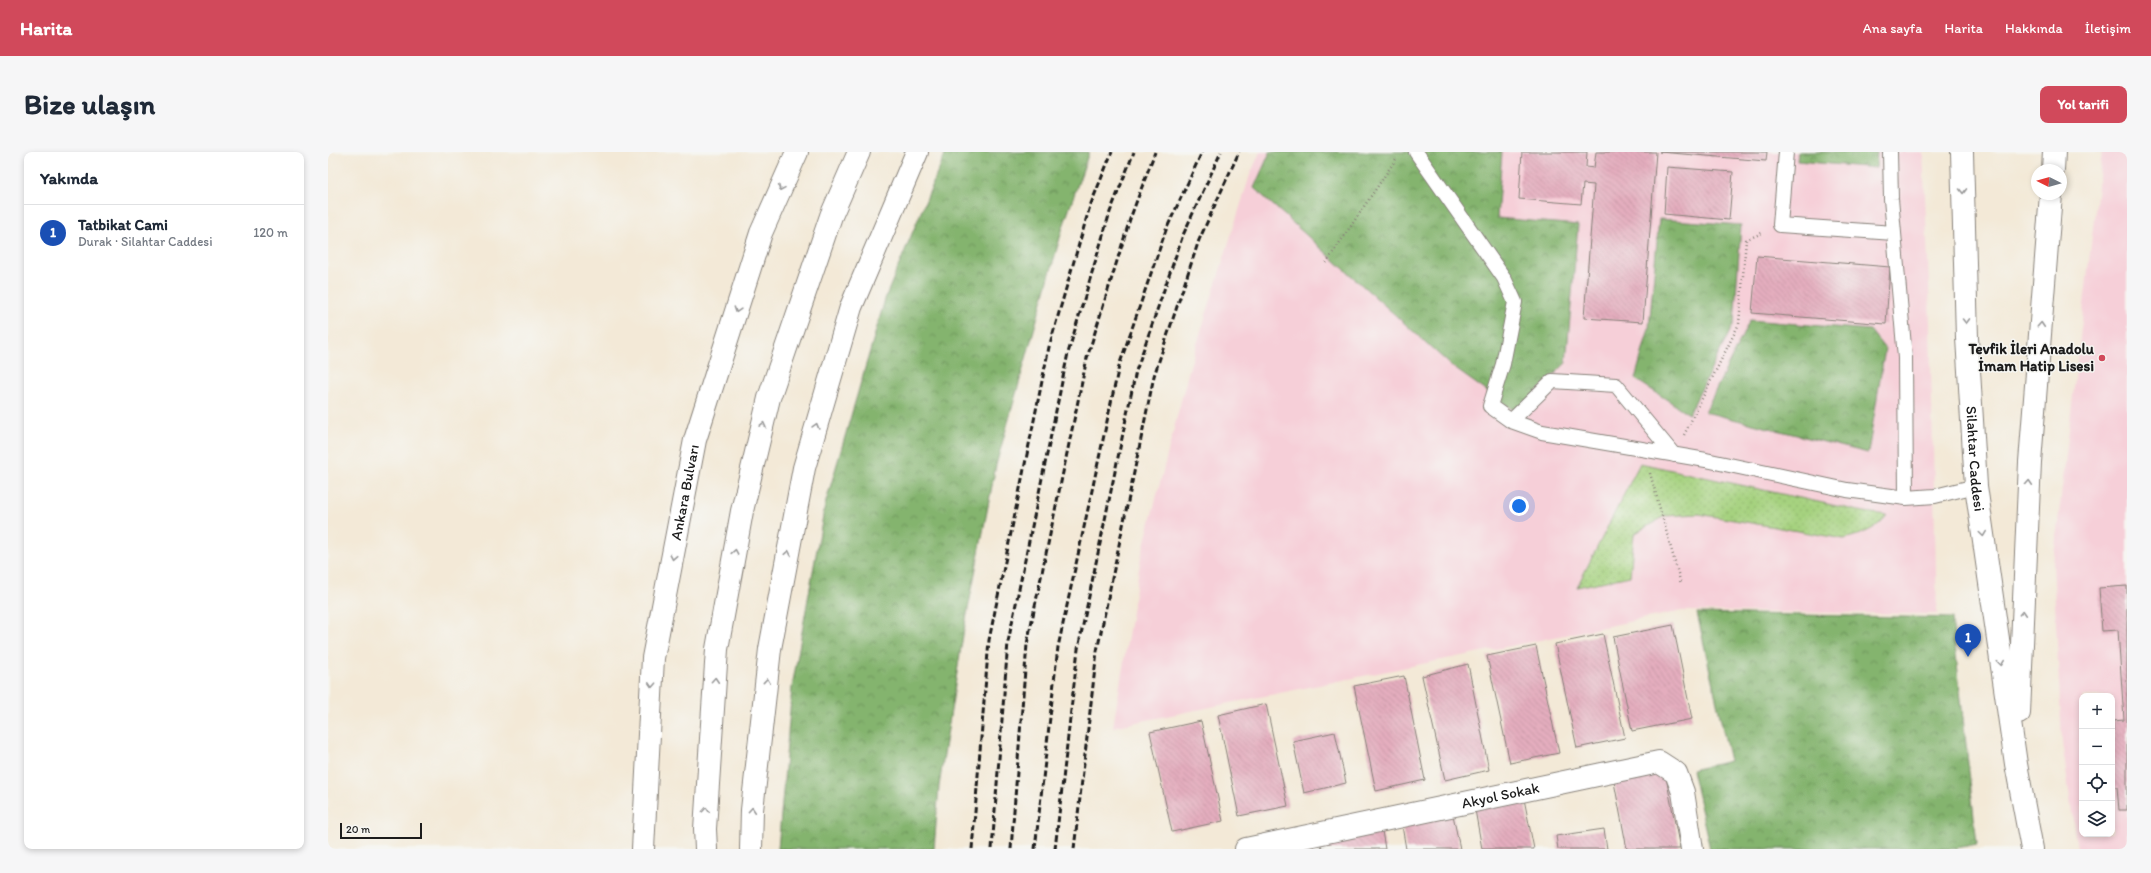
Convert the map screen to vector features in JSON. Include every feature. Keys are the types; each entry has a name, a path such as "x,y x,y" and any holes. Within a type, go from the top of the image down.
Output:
{"main road":[{"name":"Ankara Bulvarı","path":"643,849 653,658 695,440 761,233 797,152"},
{"path":"706,849 705,829 717,649 742,511 769,398 830,216 859,152"},
{"path":"751,849 752,810 770,649 804,468 851,307 917,152"},
{"name":"Silahtar Caddesi","path":"1962,152 1967,338 1976,486 2016,764 2032,849"},
{"path":"2053,164 2054,152"},
{"name":"Silahtar Caddesi","path":"2016,764 2030,462 2051,200"},
{"name":"Akyol Sokak","path":"1246,849 1659,762 1676,774 1683,792 1692,849"}],"lane":[{"path":"1416,152 1504,278 1515,302 1503,364 1490,406 1511,421 1542,432 1572,439 1644,449 1847,490 1906,498 1935,496 1976,486"},
{"path":"1786,152 1780,225 1894,233"},
{"path":"1890,152 1894,233 1905,358 1906,498"},
{"path":"1511,421 1552,380 1616,385 1674,455"}],"path":[{"path":"1326,263 1401,152"},
{"path":"1674,455 1739,324 1746,240 1780,225"},
{"path":"1644,449 1681,584"}],"shaded area":[{"path":"1260,152 1923,152 1929,284 1937,614 1682,611 1113,727 1141,557 1190,366 1250,175"},
{"name":"Tevfik İleri Anadolu İmam Hatip Lisesi","path":"2102,152 2127,152 2127,849 2077,849 2062,742 2053,564"}],"green space":[{"path":"946,152 1089,152 1063,227 996,465 963,635 939,786 934,849 778,849 792,687 825,505 886,296"},
{"path":"1270,152 1502,152 1497,218 1578,225 1566,363 1516,412 1454,368 1254,188"},
{"path":"1798,152 1877,152 1876,168 1797,161"},
{"path":"1659,219 1741,225 1734,323 1689,414 1635,379 1649,328"},
{"path":"1750,320 1870,330 1885,349 1868,453 1705,412"},
{"path":"1640,463 1864,512 1887,515 1873,528 1844,539 1699,514 1665,516 1634,534 1630,576 1577,587"},
{"path":"1697,613 1952,618 1977,844 1951,849 1710,849 1692,770 1730,761"}],"building":[{"path":"1522,152 1587,152 1586,167 1594,168 1596,152 1656,152 1643,322 1584,318 1594,185 1583,184 1581,204 1519,199"},
{"path":"1659,152 1767,152 1766,161"},
{"path":"1667,167 1733,172 1729,220 1664,214"},
{"path":"1757,256 1890,267 1886,324 1752,313"},
{"path":"2127,586 2127,810 2119,810 2117,787 2115,787 2115,721 2124,720 2118,630 2102,631 2099,588"},
{"path":"1673,625 1692,719 1632,731 1613,637"},
{"path":"1603,634 1625,738 1577,748 1555,644"},
{"path":"1536,646 1559,753 1510,763 1487,656"},
{"path":"1468,664 1489,770 1445,780 1422,676"},
{"path":"1404,676 1425,780 1376,791 1354,686"},
{"path":"1266,704 1288,806 1239,816 1218,715"},
{"path":"1201,721 1223,821 1172,832 1150,732"},
{"path":"1335,732 1346,783 1304,793 1293,741"},
{"path":"1664,767 1680,849 1627,849 1613,777"},
{"path":"1523,794 1534,849 1482,849 1474,804"},
{"path":"1452,810 1460,849 1406,849 1401,820"},
{"path":"1381,825 1385,849 1322,849 1319,836"},
{"path":"1604,829 1607,849 1558,849 1556,836"}],"railway":[{"path":"972,849 989,640 1049,347 1090,206 1112,152"},
{"path":"992,849 1008,642 1068,353 1110,212 1134,152"},
{"path":"1011,849 1027,644 1087,358 1130,219 1155,152"},
{"path":"1035,849 1058,647 1119,366 1166,230 1202,152"},
{"path":"1055,849 1078,649 1136,371 1183,235 1221,152"},
{"path":"1074,849 1097,651 1154,376 1199,240 1239,152"}],"place":[{"name":"Tevfik İleri Anadolu İmam Hatip Lisesi","path":"2102,358"},
{"name":"Tatbikat Cami","path":"1968,657"}]}
